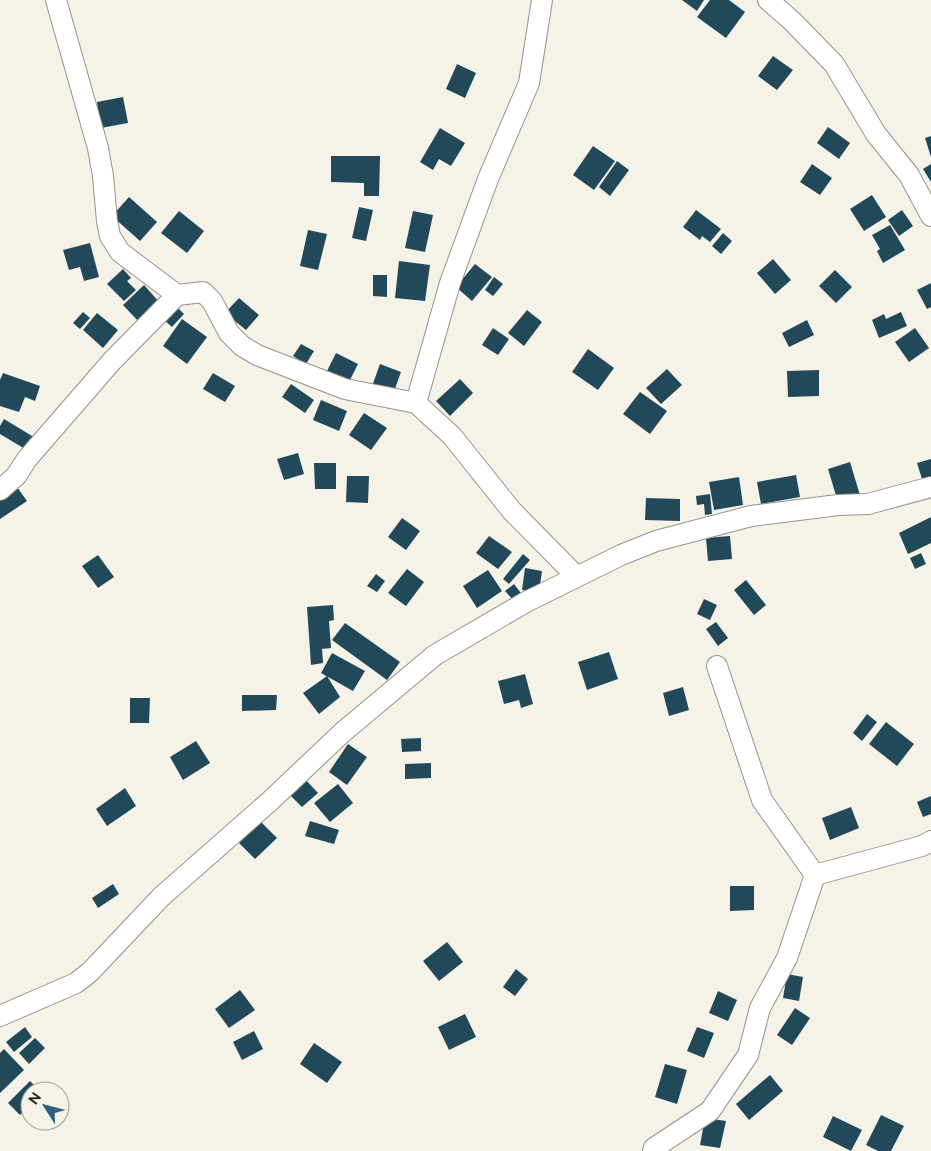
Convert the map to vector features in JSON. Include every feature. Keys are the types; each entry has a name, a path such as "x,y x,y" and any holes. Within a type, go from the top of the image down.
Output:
{"street":[{"path":"56,0 98,148 103,176 106,220 110,236 120,252 177,295"},
{"path":"416,403 450,283 488,179 529,83 542,0"},
{"path":"768,0 792,21 834,64 876,134 909,175 931,216"},
{"path":"0,490 16,476 27,459 112,361 177,295 203,292 212,301 229,333 242,346 257,355 346,389 416,403 452,436 512,511 576,576"},
{"path":"0,1016 76,983 90,972 161,897 269,802 343,732 435,655 526,602 576,576 656,541 751,516 838,505 868,504 931,486"},
{"path":"717,666 762,800 815,875"},
{"path":"815,875 922,846 931,841"},
{"path":"653,1151 654,1148 710,1110 748,1055 760,1008 787,958 815,875"}],"building":[{"path":"682,0 704,0 697,11"},
{"path":"710,0 729,0 745,12 726,38 697,17"},
{"path":"773,56 793,70 777,90 758,76"},
{"path":"457,64 476,73 465,98 446,89"},
{"path":"123,97 128,123 101,128 97,102"},
{"path":"828,127 850,143 839,159 817,143"},
{"path":"440,128 465,143 451,166 439,159 433,170 420,162"},
{"path":"931,136 931,157 925,138"},
{"path":"593,146 615,161 594,190 573,175"},
{"path":"331,156 380,156 379,196 364,196 364,183 331,182"},
{"path":"617,161 629,170 610,196 599,187"},
{"path":"812,164 832,178 820,195 800,182"},
{"path":"931,164 931,182 923,169"},
{"path":"872,195 886,217 864,231 850,209"},
{"path":"129,197 157,222 140,241 112,216"},
{"path":"359,207 373,210 366,241 352,238"},
{"path":"696,210 721,229 710,242 702,236 700,240 683,227"},
{"path":"902,210 913,226 899,236 888,220"},
{"path":"179,211 204,231 187,253 161,233"},
{"path":"413,211 433,215 425,252 405,248"},
{"path":"890,225 905,250 883,263 877,251 880,249 872,235"},
{"path":"308,230 327,234 318,270 300,266"},
{"path":"723,233 732,241 721,254 712,246"},
{"path":"90,243 99,277 84,281 80,267 69,270 63,250"},
{"path":"773,259 791,280 775,294 757,273"},
{"path":"399,261 430,265 425,301 395,298"},
{"path":"475,264 492,277 472,301 456,287"},
{"path":"123,269 131,278 127,281 136,290 124,301 107,284"},
{"path":"835,270 852,287 836,303 819,286"},
{"path":"373,275 387,275 387,297 373,296"},
{"path":"494,277 503,284 493,296 485,290"},
{"path":"931,283 931,307 927,309 917,290"},
{"path":"144,285 161,304 140,323 123,305"},
{"path":"239,298 259,315 246,330 225,313"},
{"path":"175,305 184,314 172,327 163,319"},
{"path":"527,310 542,322 524,346 508,333"},
{"path":"83,312 90,318 80,329 73,323"},
{"path":"901,312 907,326 879,338 872,320 884,314 886,319"},
{"path":"97,313 118,330 103,348 83,330"},
{"path":"182,319 207,337 187,364 163,346"},
{"path":"807,320 814,335 789,347 782,333"},
{"path":"493,328 509,339 498,355 482,345"},
{"path":"915,328 929,348 909,362 895,342"},
{"path":"301,344 314,351 306,364 293,356"},
{"path":"588,349 614,368 598,390 572,372"},
{"path":"336,353 358,364 348,384 326,373"},
{"path":"380,364 401,372 392,397 371,389"},
{"path":"667,369 682,385 661,404 646,388"},
{"path":"819,370 819,396 788,397 787,371"},
{"path":"3,373 40,386 35,401 25,397 19,412 0,406 0,380"},
{"path":"213,373 235,386 225,402 203,389"},
{"path":"460,379 473,393 450,416 436,401"},
{"path":"291,384 314,400 305,413 282,397"},
{"path":"640,392 667,411 650,434 623,414"},
{"path":"321,400 347,411 339,431 313,420"},
{"path":"364,413 387,428 371,450 349,435"},
{"path":"4,419 37,439 30,452 0,434 0,426"},
{"path":"298,453 304,474 284,480 277,459"},
{"path":"931,459 931,480 923,482 917,463"},
{"path":"850,462 860,495 838,502 828,469"},
{"path":"314,463 336,463 336,489 315,489"},
{"path":"796,475 800,497 761,504 757,482"},
{"path":"347,476 369,476 368,503 346,502"},
{"path":"739,477 743,505 714,510 709,482"},
{"path":"17,487 27,501 0,519 0,498"},
{"path":"710,494 712,514 705,515 704,504 697,505 696,496"},
{"path":"646,498 680,499 680,521 645,520"},
{"path":"931,517 931,543 908,554 899,533"},
{"path":"402,518 420,531 406,550 388,537"},
{"path":"489,536 512,552 498,569 476,553"},
{"path":"730,536 732,559 708,561 706,538"},
{"path":"921,553 926,564 915,569 910,558"},
{"path":"523,554 530,560 509,584 503,579"},
{"path":"98,555 114,577 98,588 82,566"},
{"path":"525,568 542,571 539,592 522,590"},
{"path":"407,569 424,582 406,606 388,593"},
{"path":"488,570 502,591 477,608 463,586"},
{"path":"376,574 385,581 377,592 367,586"},
{"path":"746,580 766,605 754,615 734,590"},
{"path":"514,584 524,597 516,603 505,591"},
{"path":"704,599 717,605 710,620 697,614"},
{"path":"333,605 334,620 329,621 331,648 322,649 323,663 311,665 307,607"},
{"path":"716,622 728,638 718,646 706,629"},
{"path":"345,623 400,662 387,680 332,640"},
{"path":"609,652 618,679 587,690 578,662"},
{"path":"332,653 365,671 353,691 321,673"},
{"path":"525,674 533,704 521,708 519,700 504,704 498,681"},
{"path":"327,676 340,697 319,714 303,693"},
{"path":"683,687 689,710 669,716 663,693"},
{"path":"242,695 277,695 276,710 242,711"},
{"path":"130,698 150,698 149,723 130,723"},
{"path":"867,714 877,722 862,741 853,733"},
{"path":"886,722 914,744 897,766 869,744"},
{"path":"421,738 421,751 402,752 401,739"},
{"path":"196,741 210,763 183,780 170,757"},
{"path":"348,744 367,757 347,785 329,772"},
{"path":"431,763 431,778 405,779 405,764"},
{"path":"303,777 318,793 302,807 287,792"},
{"path":"338,784 353,803 330,822 314,803"},
{"path":"125,788 136,806 107,826 96,809"},
{"path":"931,796 931,814 923,817 917,802"},
{"path":"851,807 859,828 830,840 822,818"},
{"path":"260,821 277,838 255,859 239,843"},
{"path":"310,821 339,830 334,844 305,836"},
{"path":"113,884 119,894 98,908 92,898"},
{"path":"730,886 754,886 754,910 730,911"},
{"path":"447,942 463,962 439,981 423,961"},
{"path":"516,969 528,979 515,996 503,987"},
{"path":"787,974 803,977 799,1001 783,998"},
{"path":"240,990 255,1010 229,1028 215,1009"},
{"path":"718,991 737,1000 728,1021 709,1013"},
{"path":"795,1008 810,1018 792,1045 777,1035"},
{"path":"465,1014 476,1037 449,1050 438,1027"},
{"path":"25,1027 32,1037 14,1052 6,1042"},
{"path":"697,1027 714,1033 704,1058 687,1051"},
{"path":"254,1031 263,1049 242,1060 233,1042"},
{"path":"35,1038 45,1048 29,1064 19,1053"},
{"path":"314,1043 342,1062 327,1083 300,1064"},
{"path":"4,1049 24,1070 0,1093 0,1053"},
{"path":"665,1064 687,1070 677,1104 655,1097"},
{"path":"770,1075 783,1091 749,1120 736,1104"},
{"path":"20,1091 20,1115 8,1103"},
{"path":"881,1115 904,1126 891,1151 878,1151 866,1145"},
{"path":"833,1116 862,1130 851,1151 823,1137"},
{"path":"705,1118 726,1121 720,1148 700,1145"}]}
